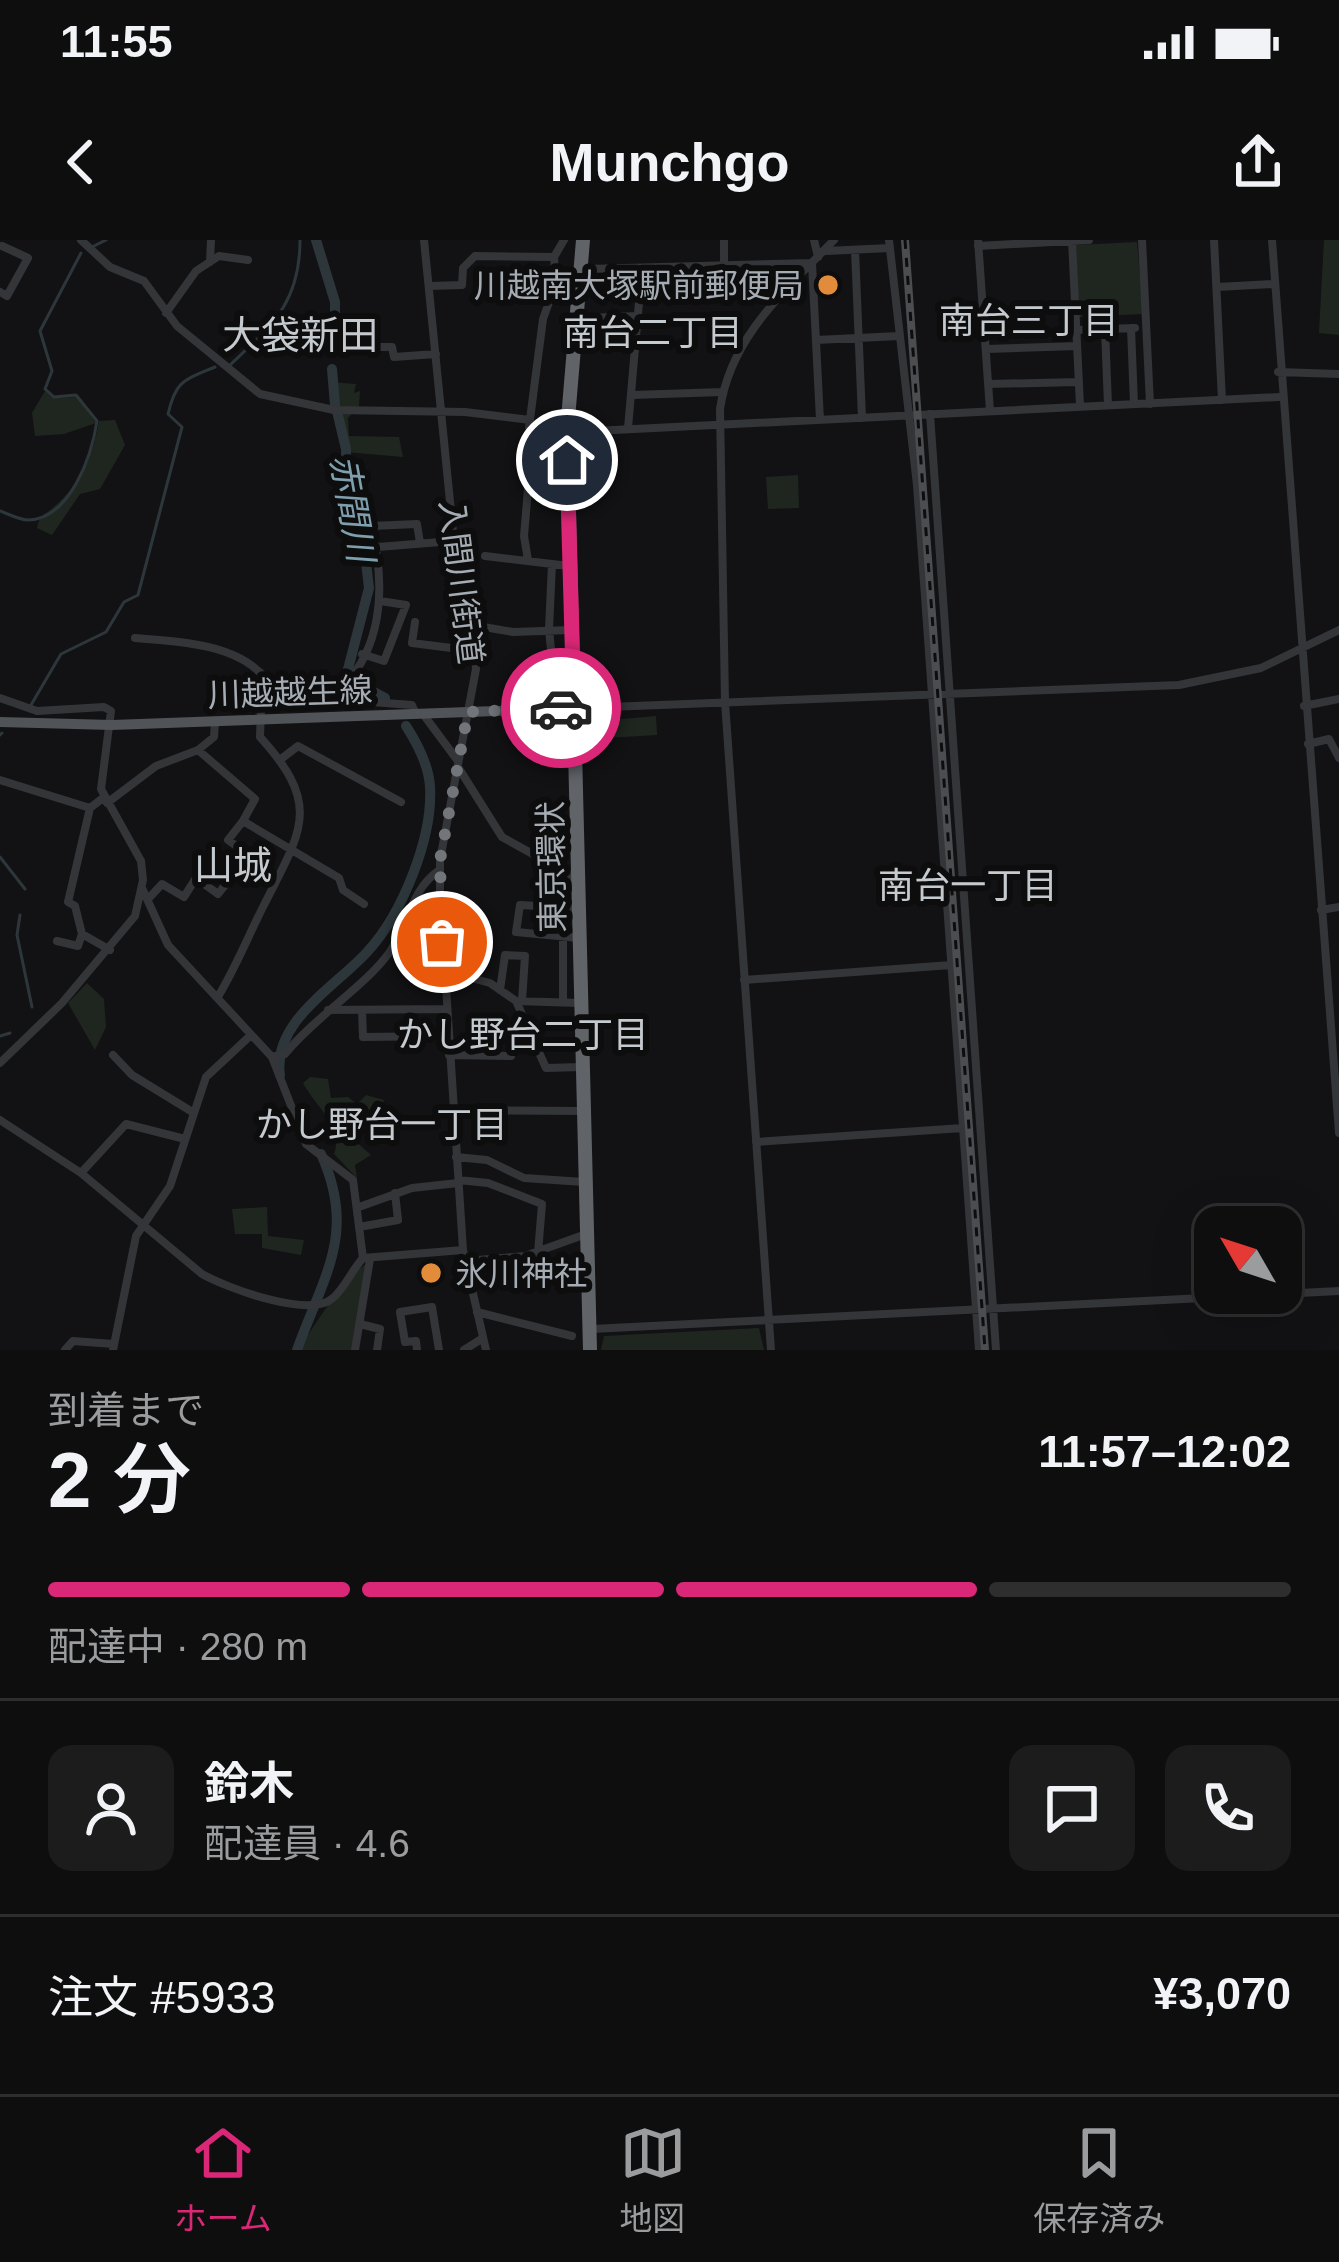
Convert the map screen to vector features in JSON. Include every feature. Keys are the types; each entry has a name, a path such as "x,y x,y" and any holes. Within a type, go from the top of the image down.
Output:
{"highway":[{"name":"東京環状","path":"579,241 587,269 574,432 592,1329"},
{"name":"東京環状","path":"579,241 567,460 573,681 578,708 571,937 580,1004 593,1350"}],"main road":[{"name":"川越越生線","path":"0,722 112,725 578,708"}],"street":[{"path":"81,240 110,267 144,281 166,313 260,394 334,410 443,410 530,420"},
{"path":"210,262 211,240"},
{"name":"入間川街道","path":"424,240 454,541 475,651 440,870 464,1250 486,1350"},
{"path":"724,240 724,266"},
{"path":"814,240 820,420"},
{"path":"771,1350 725,701 720,425 723,392 741,342 834,240"},
{"path":"1072,240 1080,406"},
{"path":"990,411 978,243 1089,240"},
{"path":"1142,240 1150,404"},
{"path":"1214,240 1222,400"},
{"path":"1272,240 1278,372 1339,1133"},
{"path":"429,286 462,285 463,268 475,256 554,256 579,241"},
{"path":"587,269 724,266 890,244 932,694 979,1350"},
{"path":"0,292 8,296 28,259 2,245"},
{"path":"855,250 862,418"},
{"path":"166,313 210,262 226,254 248,260"},
{"path":"528,560 524,536 530,420 543,319 556,283 554,256"},
{"path":"640,289 676,290 678,267"},
{"path":"628,429 642,268"},
{"path":"1217,287 1274,284"},
{"path":"587,318 638,316"},
{"path":"1131,328 1134,404"},
{"path":"1076,330 1147,328"},
{"path":"1105,329 1108,405"},
{"path":"816,340 899,336"},
{"path":"333,346 392,346 394,357 436,354"},
{"path":"986,349 1077,346"},
{"path":"1278,372 1339,374"},
{"path":"988,384 1078,382"},
{"path":"632,395 723,392"},
{"path":"574,432 1280,397"},
{"path":"930,414 996,1350"},
{"path":"532,442 567,460"},
{"path":"332,699 354,676 380,601 373,524 419,525 420,543"},
{"path":"378,547 454,541"},
{"path":"485,556 569,566"},
{"path":"499,556 500,570"},
{"path":"552,564 549,629 554,681 573,681"},
{"path":"362,654 384,661 406,605 380,601"},
{"path":"415,622 412,643 475,651"},
{"path":"472,625 513,632 571,629"},
{"path":"578,708 1179,685 1248,672 1300,652 1339,630"},
{"path":"135,638 200,644 241,658 269,678 278,699"},
{"path":"0,698 37,711 104,707 111,711 101,784 105,801 137,850 142,888 133,922 0,1063"},
{"path":"219,995 293,855 302,808 281,759 261,739 263,705 278,699 412,706 457,763 502,837 574,877"},
{"path":"1304,706 1339,699"},
{"path":"0,780 90,808 156,766 198,750 214,737 215,722"},
{"path":"1308,744 1339,733"},
{"path":"1329,739 1339,758"},
{"path":"281,759 298,746 400,802"},
{"path":"149,898 162,884 184,897 196,878 218,894 249,856 228,840 255,799 198,750"},
{"path":"57,940 77,947 82,934 75,906 68,902 90,808"},
{"path":"243,821 293,855 339,878 343,890 364,904"},
{"path":"276,1056 380,963 421,890 440,870"},
{"path":"142,888 168,945 276,1056 301,1136 350,1176 367,1258 355,1350"},
{"path":"563,1000 571,937 516,932 519,906 571,908"},
{"path":"1322,910 1339,907"},
{"path":"82,934 110,950"},
{"path":"397,938 442,942"},
{"path":"500,990 505,955 525,956 519,1001 546,1068 582,1067"},
{"path":"744,980 951,965"},
{"path":"445,970 519,1001 580,1004"},
{"path":"325,1010 446,1009"},
{"path":"362,1010 363,1037 447,1036"},
{"path":"65,1350 73,1341 114,1347 131,1249 170,1186 210,1070 251,1035"},
{"path":"449,1054 511,1056"},
{"path":"113,1055 132,1075 194,1113"},
{"path":"452,1110 584,1112"},
{"path":"0,1120 81,1173 212,1280 315,1306 333,1298 367,1258 464,1250"},
{"path":"81,1173 126,1124 185,1139"},
{"path":"756,1142 963,1128"},
{"path":"456,1157 487,1160 524,1178 585,1182"},
{"path":"359,1207 395,1193 458,1181 488,1183 542,1204 538,1252"},
{"path":"359,1227 398,1220 395,1193"},
{"path":"466,1261 538,1252 587,1234"},
{"path":"592,1329 1339,1291"},
{"path":"417,1350 416,1341 405,1342 400,1312 432,1307 439,1350"},
{"path":"475,1312 572,1336"},
{"path":"360,1324 380,1329 377,1350"},
{"path":"464,1350 483,1338"}],"shaded area":[{"path":"1324,240 1339,240 1339,335 1319,333"},
{"path":"1137,242 1143,314 1079,317 1076,245"},
{"path":"330,382 356,384 354,393 360,391 359,406 348,418 349,436 399,437 403,457 345,452"},
{"path":"45,391 54,398 77,397 96,423 64,434 35,436 32,413"},
{"path":"115,420 125,445 100,489 80,494 52,535 37,528 40,517 80,476 99,421"},
{"path":"798,475 799,508 768,509 766,477"},
{"path":"656,716 657,735 590,739 588,722"},
{"path":"87,983 104,999 106,1027 95,1050 68,1003"},
{"path":"310,1077 328,1079 331,1098 348,1097 357,1104 366,1095 384,1100 380,1113 365,1108 365,1116 355,1121 355,1141 371,1155 355,1165 357,1178 334,1154 335,1134 303,1083"},
{"path":"267,1207 268,1236 304,1240 301,1255 262,1248 262,1234 235,1234 232,1209"},
{"path":"366,1264 352,1350 299,1350 339,1292"},
{"path":"759,1328 764,1350 601,1350 604,1336"}],"waterway":[{"path":"92,247 106,240"},
{"path":"229,366 270,325 289,297 300,240"},
{"name":"赤間川","path":"316,240 335,302 335,342"},
{"path":"0,511 28,520 56,509 77,482 90,450 97,421 76,395 54,397 45,389 52,371 40,331 81,253"},
{"path":"31,705 61,654 106,632 124,602 138,595 182,427 168,414 174,394 183,383 215,367"},
{"name":"赤間川","path":"332,369 335,405"},
{"name":"赤間川","path":"337,411 346,449 347,501 365,554 369,588 347,673"},
{"name":"赤間川","path":"349,679 385,698"},
{"name":"赤間川","path":"280,1075 280,1056 296,1021 381,935 421,852 430,787 422,755 406,726"},
{"path":"0,857 25,889"},
{"path":"20,915 17,935 32,1007"},
{"path":"0,1036 10,1033"},
{"name":"赤間川","path":"297,1350 326,1276 336,1231 336,1207 321,1154"}],"railway":[{"path":"905,240 985,1350"}],"way so far":[{"path":"442,942 440,860 468,712 561,708"}],"place":[{"name":"川越南大塚駅前郵便局","path":"828,285"},
{"name":"氷川神社","path":"431,1273"}],"district":[{"name":"南台三丁目","path":"1029,320"},
{"name":"南台二丁目","path":"653,332"},
{"name":"大袋新田","path":"300,335"},
{"name":"山城","path":"233,865"},
{"name":"南台一丁目","path":"968,885"},
{"name":"かし野台二丁目","path":"523,1034"},
{"name":"かし野台一丁目","path":"382,1124"}],"route":[{"path":"561,708 574,708 567,460"}]}
